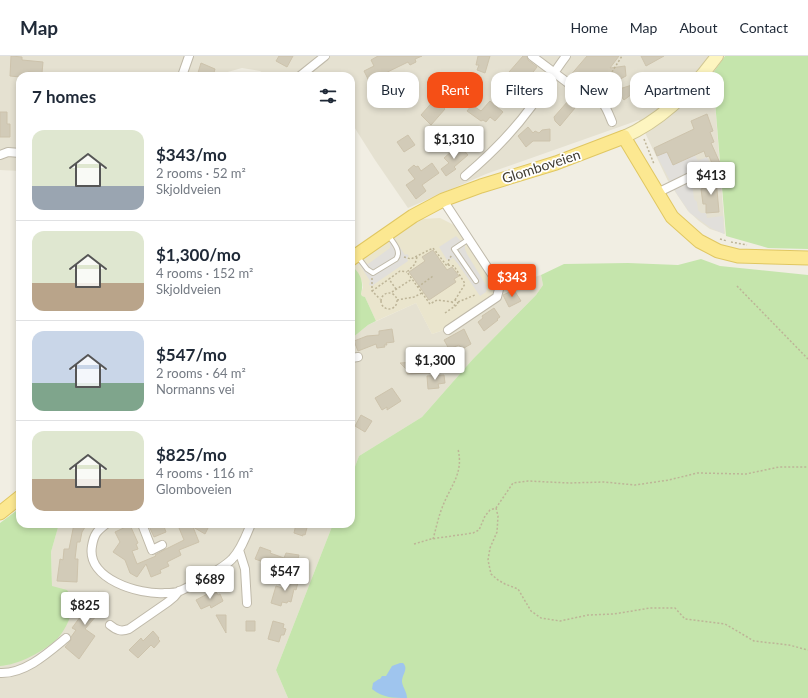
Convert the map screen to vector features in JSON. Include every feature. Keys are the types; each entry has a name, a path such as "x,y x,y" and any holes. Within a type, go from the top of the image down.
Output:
{"main road":[{"path":"624,136 672,217 699,241 718,251 738,256 808,258"},
{"name":"Glomboveien","path":"355,256 387,233 430,206 443,200 481,186 556,163 624,136"},
{"path":"0,513 16,499"}],"street":[{"path":"184,72 190,56"},
{"path":"305,72 326,56"},
{"path":"532,56 554,72 566,56"},
{"name":"Glomboveien","path":"624,136 639,130 661,115 680,99 717,56"},
{"path":"557,74 584,95 593,95 604,103 612,122"},
{"path":"466,176 487,158 511,132 529,108"},
{"path":"0,148 4,154 16,153"},
{"path":"657,193 702,171"},
{"path":"443,200 495,279 499,289 496,297 448,330"},
{"path":"100,528 96,531 91,546 92,560 98,570 108,579 126,586 145,591 163,593 179,591 219,569 232,560 239,550 249,528"},
{"path":"144,528 152,550 162,545"},
{"path":"239,550 245,569 247,603"},
{"path":"110,625 121,631 128,629 174,598 179,591"},
{"path":"0,673 26,666 51,650 66,638"}],"lane":[{"path":"355,258 367,270 373,273 396,259 398,252 387,233"},
{"path":"469,239 454,249 476,281"}],"path":[{"path":"612,72 622,56"},
{"path":"644,139 656,168"},
{"path":"716,238 752,246"},
{"path":"372,291 400,271 407,272 430,304 437,300 452,302 455,300 465,284 454,266 445,264 433,248 418,257 411,259 398,256"},
{"path":"407,272 416,264 418,257"},
{"path":"448,265 449,261"},
{"path":"373,273 372,291 380,299 386,310 396,307 396,297 391,293"},
{"path":"418,287 433,276"},
{"path":"390,279 396,289"},
{"path":"380,299 384,294 391,293 412,279"},
{"path":"737,286 808,359"},
{"path":"397,300 414,297 422,293"},
{"path":"445,313 458,304 458,302 471,298 475,295"},
{"path":"452,302 455,306"},
{"path":"433,539 442,508 460,467 458,449"},
{"path":"414,544 421,541 474,533 479,530 490,510 496,508 513,483 528,481 569,483 604,482 635,485 669,480 697,473 746,474 779,467 808,467"},
{"path":"496,508 498,516 497,532 490,548 488,560 491,574 505,584 518,590 531,611 540,618 560,621 588,615 614,614 650,608 675,608 685,619 725,624 754,641 789,645 808,650"}],"shaded area":[{"path":"0,56 712,56 700,72 630,72 630,108 715,108 725,234 710,229 688,211 668,181 639,120 486,174 408,208 355,128 355,72 261,72 242,68 228,72 16,72 16,171 0,170"},
{"path":"667,152 673,165 695,155 698,161 707,157 715,176 704,181 692,182 694,199 697,202 698,210 701,213 706,213 707,218 723,216 724,234 711,228 690,213 677,194 657,156"},
{"path":"440,218 456,226 489,275 494,286 493,296 441,331 432,334 416,303 376,321 365,297 361,294 363,287 362,281 355,269 355,262 412,222 421,219"},
{"path":"395,236 395,240 405,255 407,254 409,256 407,258 408,261 373,285 374,286 369,285 370,281 360,265 355,262 364,258 365,263 368,264 390,248 390,243 384,241"},
{"path":"456,236 462,240 467,254 486,285 486,292 480,296 453,258 447,260 439,247"},
{"path":"541,275 543,285 536,295 473,359 422,417 359,456 355,466 355,336 368,325 416,303 432,334 441,331 493,296 502,282 510,285"},
{"path":"58,528 331,528 276,670 288,698 0,698 0,666 8,665 52,586 51,552"}],"green space":[{"path":"725,56 808,56 808,249 768,248 726,236 716,108 724,108 724,72 714,72"},
{"path":"701,259 720,266 808,275 808,698 288,698 276,670 331,528 355,528 355,466 359,456 422,417 473,359 536,295 543,285 541,275 564,264 628,263 678,265"},
{"path":"355,269 360,275 362,282 361,294 365,297 376,321 368,325 355,336"},
{"path":"16,511 16,528 58,528 51,552 52,586 67,590 74,601 66,625 61,634 53,643 23,660 0,666 0,523"}],"water":[{"path":"400,663 405,665 402,682 407,698 393,698 384,696 372,689 373,683 382,676 386,676 392,666"}],"building":[{"path":"11,56 22,57 22,60 43,62 42,72 16,72 16,77 10,76"},
{"path":"279,56 293,56 287,67 276,61"},
{"path":"378,56 422,56 415,59 416,62 410,65 408,62 387,72 367,72 367,77 364,71 374,66 371,60"},
{"path":"478,56 490,56 485,73 477,70 479,65 476,65"},
{"path":"523,56 527,56 528,60 537,67 533,72 509,72"},
{"path":"587,56 619,56 610,68 625,66 626,76 622,78 622,72 573,72"},
{"path":"641,56 664,56 646,66"},
{"path":"201,63 215,69 214,72 198,72"},
{"path":"630,86 630,96 624,100 622,98 622,88"},
{"path":"490,101 491,108 498,108 503,112 495,121 490,117 486,122 483,120 481,121 467,111 470,108 476,108 481,111"},
{"path":"565,104 565,108 575,108 560,126 555,121 554,117"},
{"path":"427,108 445,109 431,125 421,115"},
{"path":"0,112 7,112 7,124 10,124 10,137 0,137"},
{"path":"707,114 713,131 710,132 714,142 711,143 720,163 713,166 709,156 706,157 704,151 673,165 667,152 657,156 654,148 694,129 691,121"},
{"path":"442,127 444,134 431,138 429,132"},
{"path":"528,127 533,133 535,131 539,133 542,130 550,129 550,141 533,141 526,147 518,136"},
{"path":"408,135 415,145 404,152 397,142"},
{"path":"459,145 468,155 454,167 456,169 446,176 441,169 449,163 444,158"},
{"path":"432,163 439,173 422,185 426,191 416,199 406,185 415,179 408,170 414,165 416,167 418,166 421,171"},
{"path":"716,179 719,212 706,213 706,204 703,204 701,189 705,188 704,180"},
{"path":"433,250 447,270 452,267 459,276 454,279 456,282 429,300 409,272 425,261 422,257"},
{"path":"514,290 521,301 509,307 503,295"},
{"path":"494,308 500,317 484,331 478,322 483,318 482,316"},
{"path":"392,329 394,342 386,343 387,345 384,345 385,347 377,348 376,344 358,351 355,341 367,336 379,335 379,331"},
{"path":"464,329 471,344 462,349 459,345 449,349 444,340"},
{"path":"417,358 431,360 432,373 407,374 407,370 400,363 415,362"},
{"path":"444,375 445,383 438,384 439,388 428,389 427,376"},
{"path":"392,388 401,401 387,410 387,407 382,410 375,398"},
{"path":"361,415 372,421 365,432 355,426"},
{"path":"73,528 84,528 80,542 77,542 75,559 78,559 77,582 57,581 60,559 63,560 64,549 69,549"},
{"path":"124,528 131,528 138,543 136,544 138,549 132,551 137,564 156,556 155,555 184,540 179,528 193,528 199,542 179,550 181,555 167,562 169,566 160,570 161,573 151,577 146,564 137,577 130,573 125,560 113,552 120,542 115,532"},
{"path":"150,528 164,528 166,532 154,537"},
{"path":"195,528 208,528 205,534"},
{"path":"295,528 307,528 305,535 303,534 303,536 294,533"},
{"path":"260,547 271,551 270,553 284,558 286,553 299,555 293,576 274,569 275,566 255,559"},
{"path":"289,576 299,579 296,590 294,589 291,602 282,602 281,606 271,603 276,586 285,589"},
{"path":"215,590 218,595 220,594 223,601 211,608 210,605 201,609 196,600"},
{"path":"98,592 106,598 100,606 103,608 85,629 95,636 79,659 65,647 71,640 71,637 76,630 72,628 86,609 82,605 88,597 92,600"},
{"path":"216,615 226,615 226,633"},
{"path":"246,621 255,621 255,631 246,631"},
{"path":"273,621 284,624 283,628 286,629 284,635 281,635 279,642 268,639"},
{"path":"153,631 160,641 154,648 151,645 138,658 129,650 141,638 143,641"}]}
